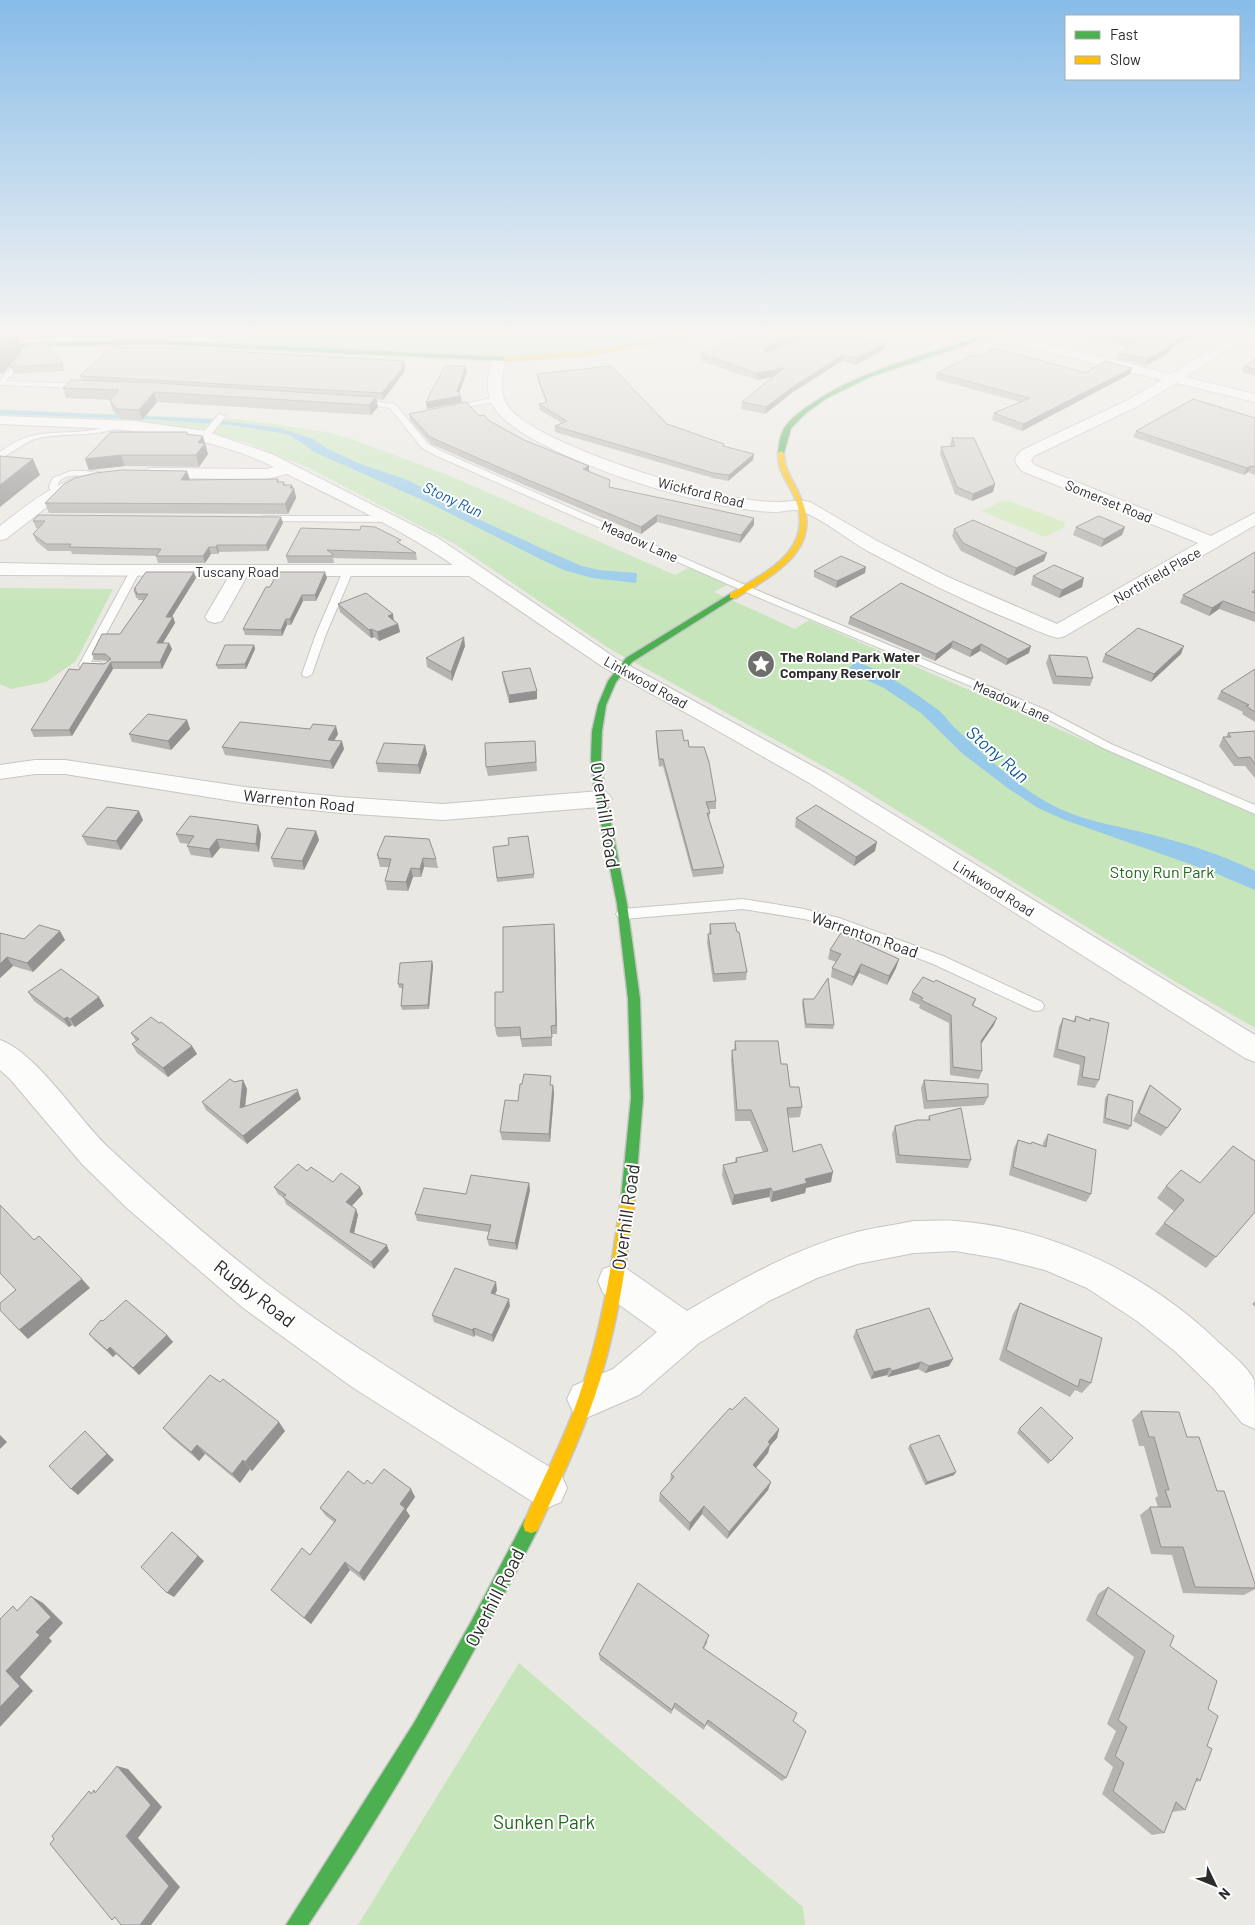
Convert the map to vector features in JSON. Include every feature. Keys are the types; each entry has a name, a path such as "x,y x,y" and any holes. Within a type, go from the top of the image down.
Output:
{"street":[{"name":"Linkwood Road","path":"113,425 208,434 253,452 390,519 432,542 475,570 620,669 714,719 819,779 1255,1050"},
{"name":"Wickford Road","path":"520,425 574,452 637,476 696,494 735,503 787,507 802,505"},
{"path":"790,425 786,430 780,464 802,505 804,534 823,531 846,531"},
{"name":"Somerset Road","path":"1089,425 1028,453 1024,457 1023,462 1028,468 1213,543"},
{"path":"134,473 266,474 288,469"},
{"path":"0,535 26,518 55,491 72,483 104,475"},
{"path":"802,505 846,531"},
{"name":"Northfield Place","path":"846,531 964,592 1058,632 1255,518"},
{"name":"Overhill Road","path":"296,1925 386,1790 447,1686 490,1606 547,1488 586,1399 606,1328 633,1170 637,1098 634,1013 628,946 600,799 596,756 599,713 604,698 620,669 630,660 779,566 794,550 804,534"},
{"name":"Tuscany Road","path":"1,568 135,571 475,570"},
{"path":"215,618 241,571"},
{"name":"Warrenton Road","path":"0,772 35,767 65,766 245,795 341,806 434,811 509,808 600,799"},
{"name":"Rugby Road","path":"0,1052 21,1070 93,1154 140,1199 254,1294 365,1374 547,1488"},
{"path":"586,1399 626,1382 686,1331 757,1289 808,1265 857,1248 914,1238 955,1236 997,1242 1048,1255 1099,1276 1150,1309 1189,1339 1227,1376 1255,1410"},
{"path":"615,1281 686,1331"}],"lane":[{"path":"0,456 30,438 54,434 96,433 117,425"},
{"path":"208,434 215,425"},
{"name":"Meadow Lane","path":"412,425 425,446 431,450 746,588 1042,712 1107,746 1255,810"},
{"path":"254,519 390,519"},
{"path":"107,665 84,665 135,571"},
{"path":"307,674 321,634 348,571"},
{"name":"Warrenton Road","path":"623,914 742,904 834,920 938,960 1037,1006"}],"green space":[{"name":"Stony Run Park","path":"162,425 278,425 321,431 349,438 448,475 675,575 690,567 729,584 714,592 795,629 809,620 1255,815 1255,1028 1176,982 843,777 610,649 455,544 309,468 244,442 189,428"},
{"path":"1002,501 1012,502 1064,522 1065,527 1045,537 981,511"},
{"path":"0,588 113,589 76,661 46,682 11,689 0,684"},
{"name":"Sunken Park","path":"519,1663 803,1907 805,1925 358,1925"}],"water":[{"name":"Stony Run","path":"228,425 255,425 280,428 313,439 326,448 358,463 407,480 449,501 474,517 582,566 599,570 637,573 636,583 592,578 564,570 429,503 312,451 287,434"},
{"path":"856,662 888,676 937,709 992,762 1031,793 1045,801 1078,816 1167,839 1226,858 1255,871 1255,890 1215,873 1065,820 1038,808 1009,789 963,754 921,713 884,688 860,677 848,666 850,667"}],"building":[{"path":"419,425 497,425 524,440 589,466 583,469 610,480 609,487 754,518 741,535 657,515 641,527 430,437"},
{"path":"669,425 724,444 723,446 754,454 729,475 713,473 555,426"},
{"path":"1147,425 1255,425 1255,467 1247,468 1136,431"},
{"path":"111,432 187,432 186,434 203,436 198,443 205,443 196,455 121,455 85,459"},
{"path":"952,438 974,438 995,484 973,494 957,487 941,447 955,446"},
{"path":"0,456 33,459 0,485"},
{"path":"122,470 187,471 181,480 278,479 277,482 284,482 283,485 292,485 290,488 294,488 285,504 45,503 64,484 75,478 95,473"},
{"path":"38,515 281,517 266,545 217,545 216,547 209,547 203,556 156,556 161,549 69,547 71,544 46,544 33,534 45,521 33,521"},
{"path":"1099,516 1125,527 1104,539 1076,527"},
{"path":"973,520 1047,553 1016,568 963,543 954,529"},
{"path":"361,526 375,527 401,540 397,542 416,553 327,550 333,554 332,556 286,556 301,528 360,530"},
{"path":"1255,552 1255,590 1252,592 1255,593 1255,613 1223,601 1212,608 1183,595"},
{"path":"841,556 866,567 837,581 814,571"},
{"path":"1054,565 1084,578 1062,590 1033,576"},
{"path":"146,572 194,572 166,617 173,617 157,643 169,643 160,662 111,662 69,730 31,730 69,669 79,670 83,663 104,664 111,659 105,654 92,654 102,634 120,634 148,594 136,594 137,592 134,592 136,589 134,589"},
{"path":"278,572 325,572 315,595 302,595 290,619 286,619 281,630 243,629 266,587 270,587"},
{"path":"901,583 1031,646 1008,659 981,644 972,650 953,641 936,654 850,617"},
{"path":"366,593 393,614 388,616 398,624 377,632 372,629 369,630 338,604"},
{"path":"1138,628 1184,646 1154,674 1105,654"},
{"path":"464,637 451,672 426,658"},
{"path":"225,645 254,645 245,664 216,665"},
{"path":"1049,655 1087,657 1093,678 1056,676"},
{"path":"530,668 537,691 509,695 502,672"},
{"path":"1255,669 1255,712 1246,706 1249,705 1221,691"},
{"path":"148,714 187,720 168,741 129,734"},
{"path":"240,722 310,729 313,724 336,726 328,740 342,741 330,761 222,747"},
{"path":"682,730 684,741 688,740 689,747 704,747 709,762 716,801 706,802 710,813 707,813 724,867 693,870 663,759 659,759 656,731"},
{"path":"1255,731 1255,764 1250,757 1238,758 1223,737 1231,737 1228,733"},
{"path":"535,741 536,762 486,767 485,743"},
{"path":"384,743 425,745 418,765 376,763"},
{"path":"816,805 877,842 856,857 796,818"},
{"path":"107,807 139,811 116,841 82,836"},
{"path":"190,816 258,825 256,844 217,839 209,849 187,846 194,836 176,834"},
{"path":"287,828 316,831 302,861 271,858"},
{"path":"385,836 429,839 436,859 423,858 420,869 411,868 406,882 385,881 391,859 378,858 379,856 377,855"},
{"path":"528,836 534,874 497,878 493,847 509,845 508,838"},
{"path":"735,923 737,932 739,932 747,972 714,974 708,934 711,934 710,924"},
{"path":"554,924 556,1025 551,1026 552,1037 521,1039 520,1027 497,1028 495,1026 495,992 503,992 503,927"},
{"path":"39,925 60,931 27,963 7,957 0,964 0,933 24,939"},
{"path":"841,933 899,959 889,976 861,964 854,977 832,968 841,954 830,950"},
{"path":"432,961 428,1005 401,1006 403,984 398,984 400,963"},
{"path":"61,969 99,997 70,1019 67,1017 64,1019 28,992"},
{"path":"923,977 934,982 936,980 976,999 972,1005 997,1018 981,1041 982,1071 953,1067 951,1015 921,1000 923,998 912,992"},
{"path":"828,978 834,1025 806,1024 803,999 814,999"},
{"path":"1076,1016 1090,1021 1090,1018 1109,1023 1099,1080 1082,1077 1085,1057 1057,1049 1063,1018 1075,1022"},
{"path":"151,1017 159,1023 161,1022 192,1046 163,1068 132,1044 139,1039 131,1033"},
{"path":"735,1041 778,1041 781,1064 787,1064 790,1087 799,1087 802,1107 787,1108 793,1152 821,1144 833,1172 805,1179 807,1183 773,1192 771,1188 734,1195 723,1165 737,1162 736,1158 768,1151 751,1110 737,1110 732,1050 736,1050"},
{"path":"524,1074 551,1076 550,1085 553,1085 549,1134 500,1132 505,1100 518,1101 520,1084 522,1084"},
{"path":"230,1079 234,1082 243,1080 240,1108 297,1089 298,1091 243,1136 202,1102"},
{"path":"924,1080 988,1084 988,1097 927,1101"},
{"path":"1150,1085 1181,1109 1167,1128 1139,1113"},
{"path":"1108,1094 1133,1101 1131,1126 1105,1118"},
{"path":"961,1108 971,1160 899,1155 895,1126 917,1120 930,1120 929,1116"},
{"path":"1048,1134 1096,1150 1091,1194 1013,1167 1018,1140 1046,1147"},
{"path":"1233,1146 1255,1161 1255,1212 1216,1257 1164,1223 1184,1200 1166,1186 1181,1170 1200,1183"},
{"path":"298,1164 307,1171 311,1167 333,1182 341,1173 360,1187 346,1202 356,1209 350,1232 387,1245 371,1262 283,1197 286,1195 274,1187"},
{"path":"471,1175 529,1183 515,1243 487,1239 491,1225 415,1214 424,1188 466,1194"},
{"path":"0,1205 34,1240 39,1236 82,1279 19,1330 0,1310 0,1303 16,1290 0,1273"},
{"path":"455,1268 496,1282 491,1293 509,1299 492,1335 474,1328 472,1330 432,1315"},
{"path":"126,1300 167,1335 133,1368 110,1347 107,1350 89,1334 101,1320 103,1321"},
{"path":"1020,1303 1102,1338 1091,1383 1080,1379 1078,1387 1006,1350"},
{"path":"929,1308 953,1359 929,1366 921,1362 892,1371 890,1368 874,1372 856,1330"},
{"path":"210,1375 220,1382 223,1379 279,1422 245,1462 243,1460 232,1474 197,1445 191,1452 163,1428"},
{"path":"745,1397 779,1429 753,1465 771,1482 729,1532 704,1506 690,1523 660,1493 674,1477 671,1474 709,1431 730,1408 732,1410"},
{"path":"1041,1407 1073,1438 1051,1461 1019,1429"},
{"path":"1141,1411 1179,1412 1187,1437 1199,1437 1217,1491 1224,1491 1255,1588 1195,1587 1183,1547 1161,1547 1150,1507 1171,1507 1165,1490 1169,1490 1154,1437 1149,1437"},
{"path":"85,1431 107,1454 71,1489 49,1466"},
{"path":"939,1435 956,1472 927,1482 910,1445"},
{"path":"384,1469 411,1489 400,1504 405,1508 359,1573 345,1562 304,1618 271,1590 302,1548 310,1555 336,1520 320,1508 348,1471 364,1484 367,1480 372,1484"},
{"path":"172,1532 198,1556 167,1593 141,1567"},
{"path":"638,1583 709,1635 703,1648 797,1713 793,1721 806,1731 786,1778 708,1720 705,1726 675,1703 672,1710 599,1654"},
{"path":"1108,1587 1174,1636 1170,1646 1217,1681 1208,1709 1218,1716 1207,1746 1212,1749 1200,1781 1197,1778 1185,1810 1176,1802 1164,1833 1113,1791 1124,1763 1115,1756 1127,1727 1118,1720 1145,1651 1096,1614"},
{"path":"31,1596 51,1617 36,1632 40,1635 6,1671 20,1686 0,1707 0,1619 13,1606 17,1611"},
{"path":"117,1766 151,1805 126,1836 169,1886 140,1925 121,1925 115,1917 112,1920 50,1844 54,1839 52,1836 89,1791 91,1794 94,1790 95,1793"}],"traffic: fast":[{"path":"781,453 784,436 790,425"},
{"path":"628,1198 637,1098 634,999 622,904 599,787 596,759 597,731 602,705 612,681 629,660 733,596"},
{"path":"296,1925 329,1877 421,1729 478,1628 531,1525"}],"traffic: slow":[{"path":"733,596 763,578 789,557 799,544 804,530 804,514 783,470 781,453"},
{"path":"531,1525 572,1436 599,1359 614,1290 628,1198"}],"place":[{"name":"The Roland Park Water Company Reservoir","path":"761,664"}]}
